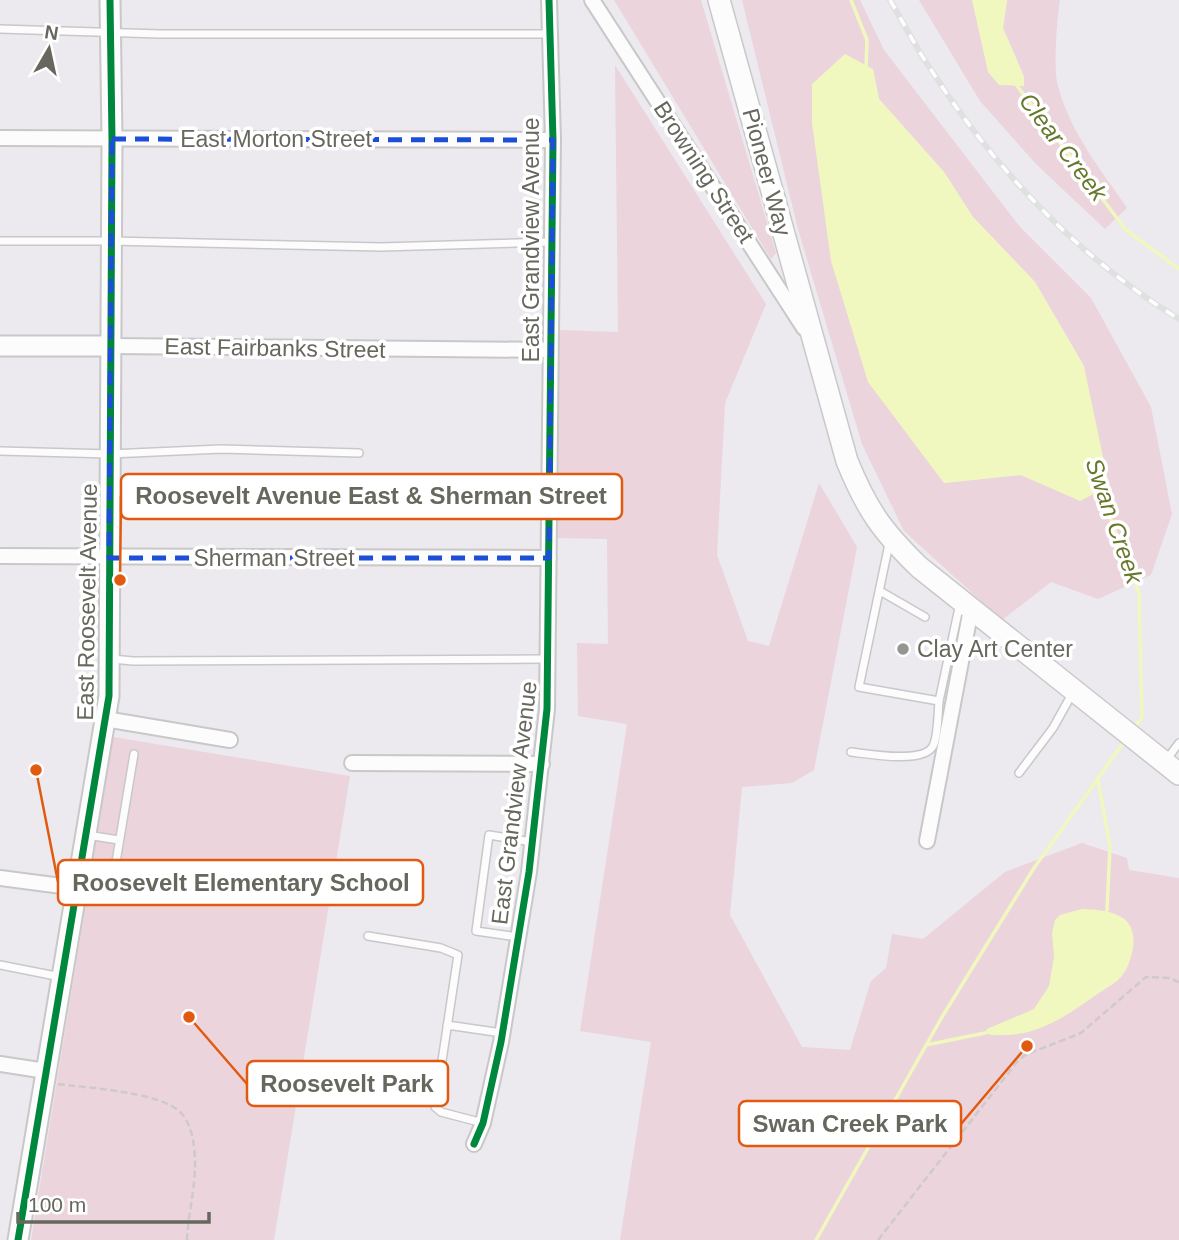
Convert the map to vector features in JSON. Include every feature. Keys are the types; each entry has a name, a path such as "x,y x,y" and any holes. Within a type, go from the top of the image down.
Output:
{"main road":[{"name":"Pioneer Way","path":"719,0 814,345 848,461 866,504 890,540 919,568 1172,768"}],"street":[{"name":"East Roosevelt Avenue","path":"18,1240 109,696 112,139 110,0"},
{"name":"East Grandview Avenue","path":"474,1144 483,1123 502,1033 542,764 548,659 553,140 549,0"},
{"name":"Browning Street","path":"592,0 814,345"},
{"name":"East Morton Street","path":"0,138 553,140"},
{"name":"East Fairbanks Street","path":"0,346 550,350"},
{"name":"Sherman Street","path":"0,556 549,558"},
{"path":"927,841 966,605"},
{"path":"106,719 230,740"},
{"path":"352,763 542,764"},
{"path":"0,878 77,888"},
{"path":"0,1064 45,1076"}],"lane":[{"path":"0,29 111,33 550,34"},
{"path":"0,241 381,247 551,242"},
{"path":"0,451 110,454 221,449 359,453"},
{"path":"890,540 859,687 939,701"},
{"path":"880,591 925,617"},
{"path":"851,752 913,756 926,754 933,746 939,701 966,605"},
{"path":"109,659 548,659"},
{"path":"1019,773 1053,728 1075,691"},
{"path":"1172,768 1179,743"},
{"path":"111,892 134,754"},
{"path":"86,835 119,840"},
{"path":"518,937 476,932 489,835 532,842"},
{"path":"368,936 441,948 458,955 435,1107 441,1112 483,1123"},
{"path":"0,965 62,977"},
{"path":"447,1025 502,1033"}],"path":[{"path":"878,1240 988,1097 1025,1055 1081,1033 1146,977 1169,978 1179,982"},
{"path":"45,1076 149,1097 174,1107 184,1115 191,1132 195,1166 187,1240"}],"highlighted area":[{"path":"112,139 553,140 549,558 109,558"}],"shaded area":[{"path":"614,0 701,0 776,253 771,259"},
{"path":"742,0 860,0 884,50 1020,227 1091,298 1151,407 1172,514 1151,575 1098,599 1051,582 1002,620 904,531 862,444 798,229","holes":["873,70 879,99 944,172 973,217 1035,282 1084,366 1080,500 1021,475 944,483"]},
{"path":"919,0 972,0 977,14 1024,76 1003,28 1007,0 1060,0 1056,68 1063,103 1087,150 1127,208 1105,229 1036,164 980,101"},
{"path":"972,0 1007,0 1003,28 1024,77 1024,86 999,85 988,72"},
{"path":"845,54 873,69 879,99 944,172 973,217 1035,282 1084,366 1109,486 1080,501 1021,475 944,483 868,382 831,261 812,123 812,84"},
{"path":"615,65 766,304 725,403 717,555 748,641 769,646 819,483 857,547 814,770 792,783 742,787 730,915 802,1047 850,1050 871,981 886,968 892,934 923,939 1005,872 1082,843 1127,858 1129,870 1179,878 1179,1240 620,1240 651,1042 580,1031 627,724 578,716 577,643 608,644 607,539 556,538 557,330 618,332"},
{"path":"113,737 350,776 274,1240 31,1240"},
{"path":"1082,909 1111,913 1119,916 1131,927 1133,948 1121,977 1044,1027 1019,1034 985,1033 987,1029 1034,1009 1049,986 1054,957 1052,933 1055,920 1060,915"}],"waterway":[{"name":"Swan Creek","path":"851,0 867,40 866,68"},
{"name":"Clear Creek","path":"1015,83 1126,230 1179,269"},
{"name":"Swan Creek","path":"1099,489 1139,593 1142,717 1135,727"},
{"name":"Swan Creek","path":"816,1240 942,1017 1034,868 1126,739"},
{"path":"1098,780 1110,846 1107,910"},
{"path":"926,1045 985,1033"}],"railway":[{"path":"890,0 953,102 1008,173 1071,238 1106,267 1179,319"}],"cycle path":[{"path":"18,1240 109,696 112,139 110,0"},
{"path":"474,1144 483,1123 501,1042 529,872 547,709 553,140 549,0"}],"place":[{"name":"Roosevelt Avenue East & Sherman Street","path":"120,580"},
{"name":"Clay Art Center","path":"903,649"},
{"name":"Roosevelt Elementary School","path":"36,770"},
{"name":"Roosevelt Park","path":"189,1017"},
{"name":"Swan Creek Park","path":"1027,1046"}]}
